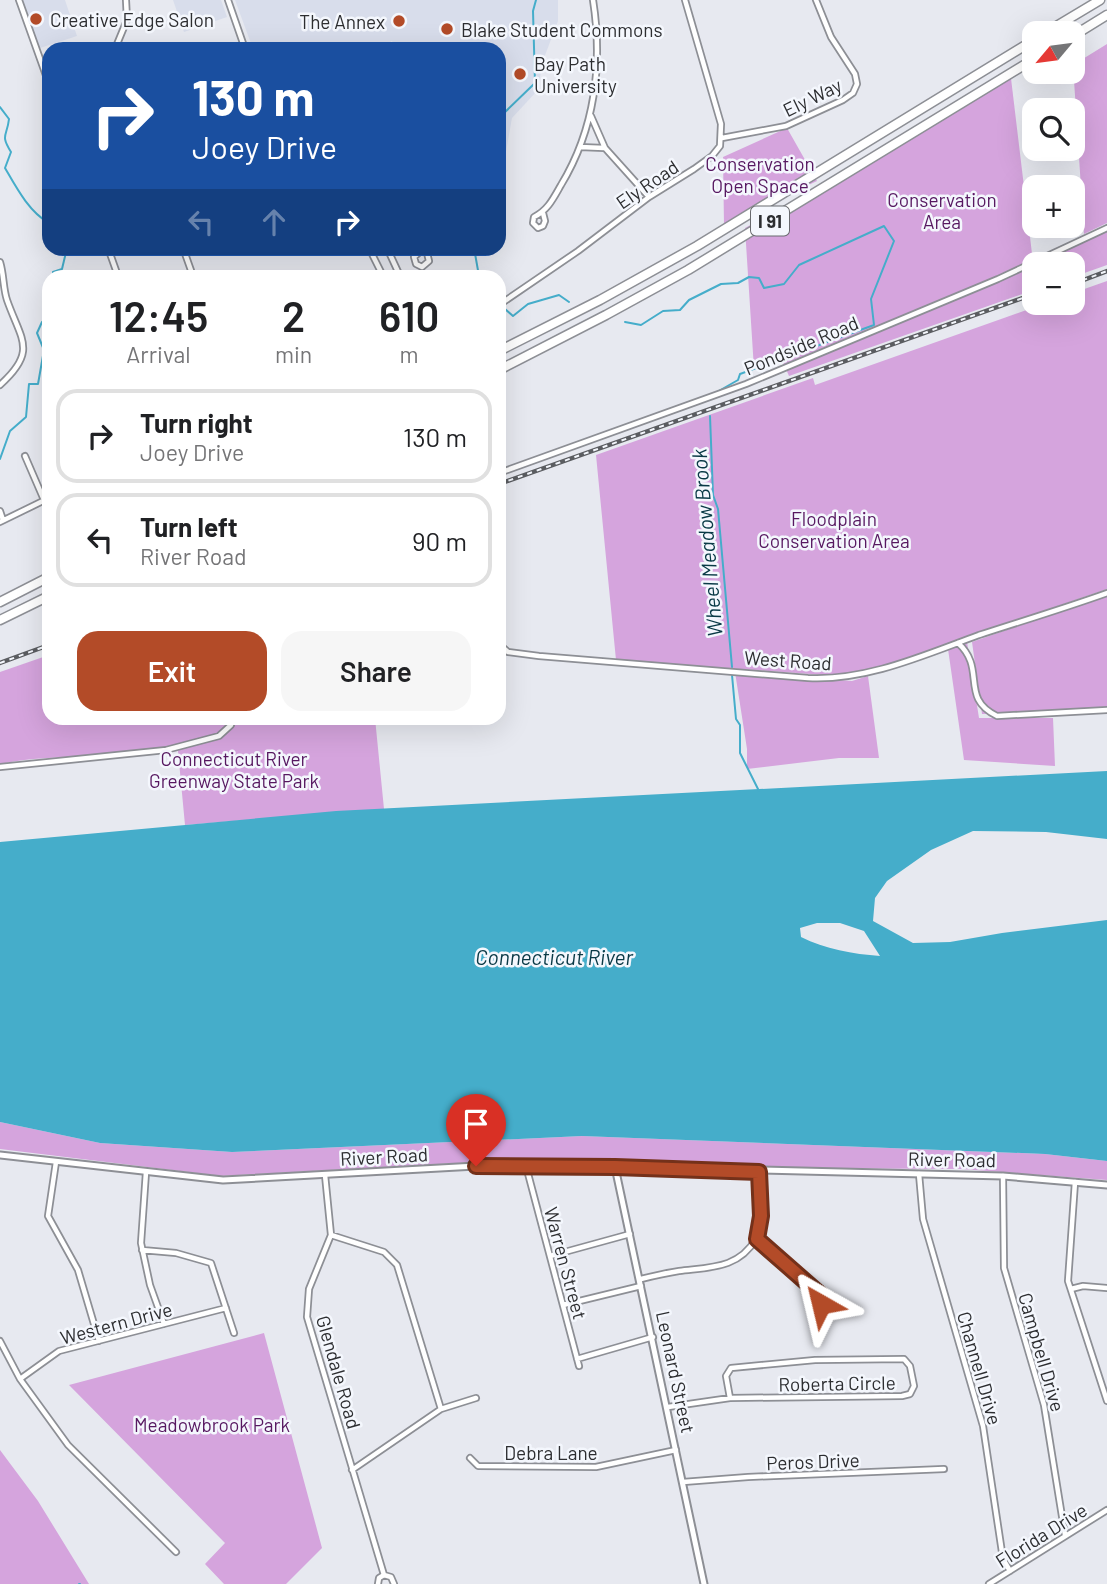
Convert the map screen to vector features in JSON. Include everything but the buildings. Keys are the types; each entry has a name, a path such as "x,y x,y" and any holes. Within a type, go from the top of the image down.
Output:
{"highway":[{"path":"1065,21 1100,0"},
{"path":"1085,29 1107,15"},
{"name":"I 91","path":"506,347 600,300 697,246 1022,47"},
{"name":"I 91","path":"506,366 606,316 688,270 1022,66"},
{"path":"0,602 42,581"},
{"path":"0,620 42,599"}],"street":[{"path":"19,0 42,64"},
{"path":"118,42 127,20 126,0"},
{"path":"228,0 243,42"},
{"path":"543,213 567,175 591,114 597,52 593,0"},
{"path":"685,0 721,124 722,138"},
{"name":"Ely Way","path":"722,138 786,126 853,93 857,84 855,74 831,37 817,0"},
{"path":"591,114 605,148 649,197"},
{"name":"Ely Road","path":"506,300 578,251 649,197 712,156 720,146 722,138"},
{"path":"580,147 605,148"},
{"name":"Pondside Road","path":"506,470 746,384 998,279 1107,228"},
{"path":"0,262 6,295 19,327 23,350 18,367 0,385"},
{"path":"25,456 42,489"},
{"path":"0,511 1,521 42,501"},
{"name":"West Road","path":"506,650 539,656 828,679 858,675 1107,593"},
{"path":"958,643 971,658 978,701 998,716 1107,710"},
{"path":"0,767 166,750 219,736 230,725"},
{"name":"River Road","path":"0,1155 229,1180 476,1166 526,1166 1003,1176 1107,1185"},
{"path":"55,1162 48,1216 78,1270 99,1340"},
{"name":"Warren Street","path":"526,1166 579,1366"},
{"name":"Leonard Street","path":"615,1167 704,1584"},
{"path":"146,1172 142,1250 164,1325"},
{"path":"563,1305 678,1271 725,1266 744,1254 757,1239 761,1216 759,1172"},
{"name":"Channell Drive","path":"919,1174 923,1219 982,1420 1003,1559 1010,1571"},
{"name":"Glendale Road","path":"325,1175 331,1235 309,1289 306,1310 384,1575"},
{"name":"Campbell Drive","path":"1003,1176 1004,1268 1044,1405 1065,1535"},
{"path":"1075,1182 1068,1274 1070,1289 1107,1402"},
{"path":"550,1256 631,1234"},
{"path":"331,1235 380,1250 397,1265 441,1409"},
{"path":"757,1239 823,1297"},
{"path":"142,1250 176,1253 211,1263 234,1333"},
{"path":"1070,1289 1083,1286 1107,1288"},
{"name":"Western Drive","path":"20,1379 59,1351 226,1308"},
{"path":"577,1359 653,1337"},
{"path":"0,1341 20,1379 55,1429 83,1461 176,1552"},
{"name":"Roberta Circle","path":"668,1407 730,1398 902,1396 910,1394 914,1386 910,1366 904,1359 815,1360 731,1368 726,1376 730,1398"},
{"path":"352,1470 441,1409 476,1398"},
{"name":"Debra Lane","path":"470,1458 478,1466 592,1467 676,1450"},
{"name":"Peros Drive","path":"683,1482 944,1469"},
{"name":"Florida Drive","path":"989,1584 1107,1510"},
{"path":"378,1584 379,1578 384,1575 390,1576 394,1584"}],"shaded area":[{"path":"23,0 65,0 77,36 58,42 42,42 40,48"},
{"path":"173,0 221,0 227,17 184,32"},
{"name":"Bay Path University","path":"235,0 558,0 558,21 544,58 537,91 512,118 506,151 506,42 250,42"}],"green space":[{"path":"1107,44 1107,223 1085,234 1085,175 1080,175 1079,161 1085,161 1085,98 1075,98 1074,84 1085,84 1085,58"},
{"name":"Conservation Area","path":"1010,70 1023,175 1022,238 1030,238 1032,252 1022,252 1022,294 789,376 782,360 754,369 745,228 838,177"},
{"name":"Conservation Open Space","path":"787,128 817,181 724,225 723,157"},
{"name":"Conservation Area","path":"1107,229 1107,265 1085,273 1085,252 1055,252"},
{"name":"Floodplain Conservation Area","path":"1107,281 1107,589 852,677 616,660 596,455 813,378 815,385 1022,312 1022,315 1085,315 1085,289"},
{"path":"1107,595 1107,709 982,714 972,642"},
{"path":"967,642 979,718 1053,718 1055,766 964,760 948,649"},
{"name":"Connecticut River Greenway State Park","path":"42,657 42,725 376,725 384,809 185,825 178,751 44,758 0,764 0,672"},
{"path":"735,672 852,681 868,676 879,758 839,758 747,769 747,749"},
{"path":"0,1122 100,1143 232,1152 582,1136 1045,1154 1107,1161 1107,1180 961,1169 768,1168 494,1161 221,1176 0,1149"},
{"name":"Meadowbrook Park","path":"264,1333 322,1548 286,1584 224,1584 205,1564 225,1543 69,1385"},
{"path":"0,1450 38,1501 89,1584 0,1584"}],"water":[{"name":"Connecticut River","path":"1107,771 1107,839 1046,832 973,831 931,850 887,881 875,898 873,921 913,943 950,942 1107,920 1107,1161 1045,1154 582,1136 232,1152 100,1143 0,1122 0,842 336,811","holes":["817,923 840,923 864,931 880,956 839,950 801,937 800,928"]}],"waterway":[{"name":"Wheel Meadow Brook","path":"506,111 535,83 533,11 536,0"},
{"path":"0,107 9,119 5,138 11,152 5,168 29,206 42,218"},
{"name":"Wheel Meadow Brook","path":"625,322 641,325 663,311 680,310 689,300 721,284 738,283 749,277 759,278 764,288 784,284 799,265 884,226 894,241 871,299 874,325 740,374 738,380 717,392"},
{"path":"59,270 62,269 65,256"},
{"name":"Wheel Meadow Brook","path":"475,256 478,270"},
{"name":"Wheel Meadow Brook","path":"506,310 513,316 528,304 559,295 569,302"},
{"path":"42,322 37,333 42,345"},
{"path":"0,459 10,431 26,417 29,384 38,384 42,361"},
{"name":"Wheel Meadow Brook","path":"710,416 713,495 718,509 732,667"},
{"name":"Wheel Meadow Brook","path":"732,675 736,719 740,725 740,753 759,791"}],"railway":[{"path":"1085,279 1107,271"},
{"path":"506,482 1022,298"},
{"path":"0,663 42,648"}],"place":[{"name":"Creative Edge Salon","path":"36,19"},
{"name":"The Annex","path":"399,21"},
{"name":"Blake Student Commons","path":"447,29"},
{"name":"Bay Path University","path":"520,74"}],"route":[{"path":"476,1166 759,1172 761,1226 757,1239 823,1297 821,1304"}]}
